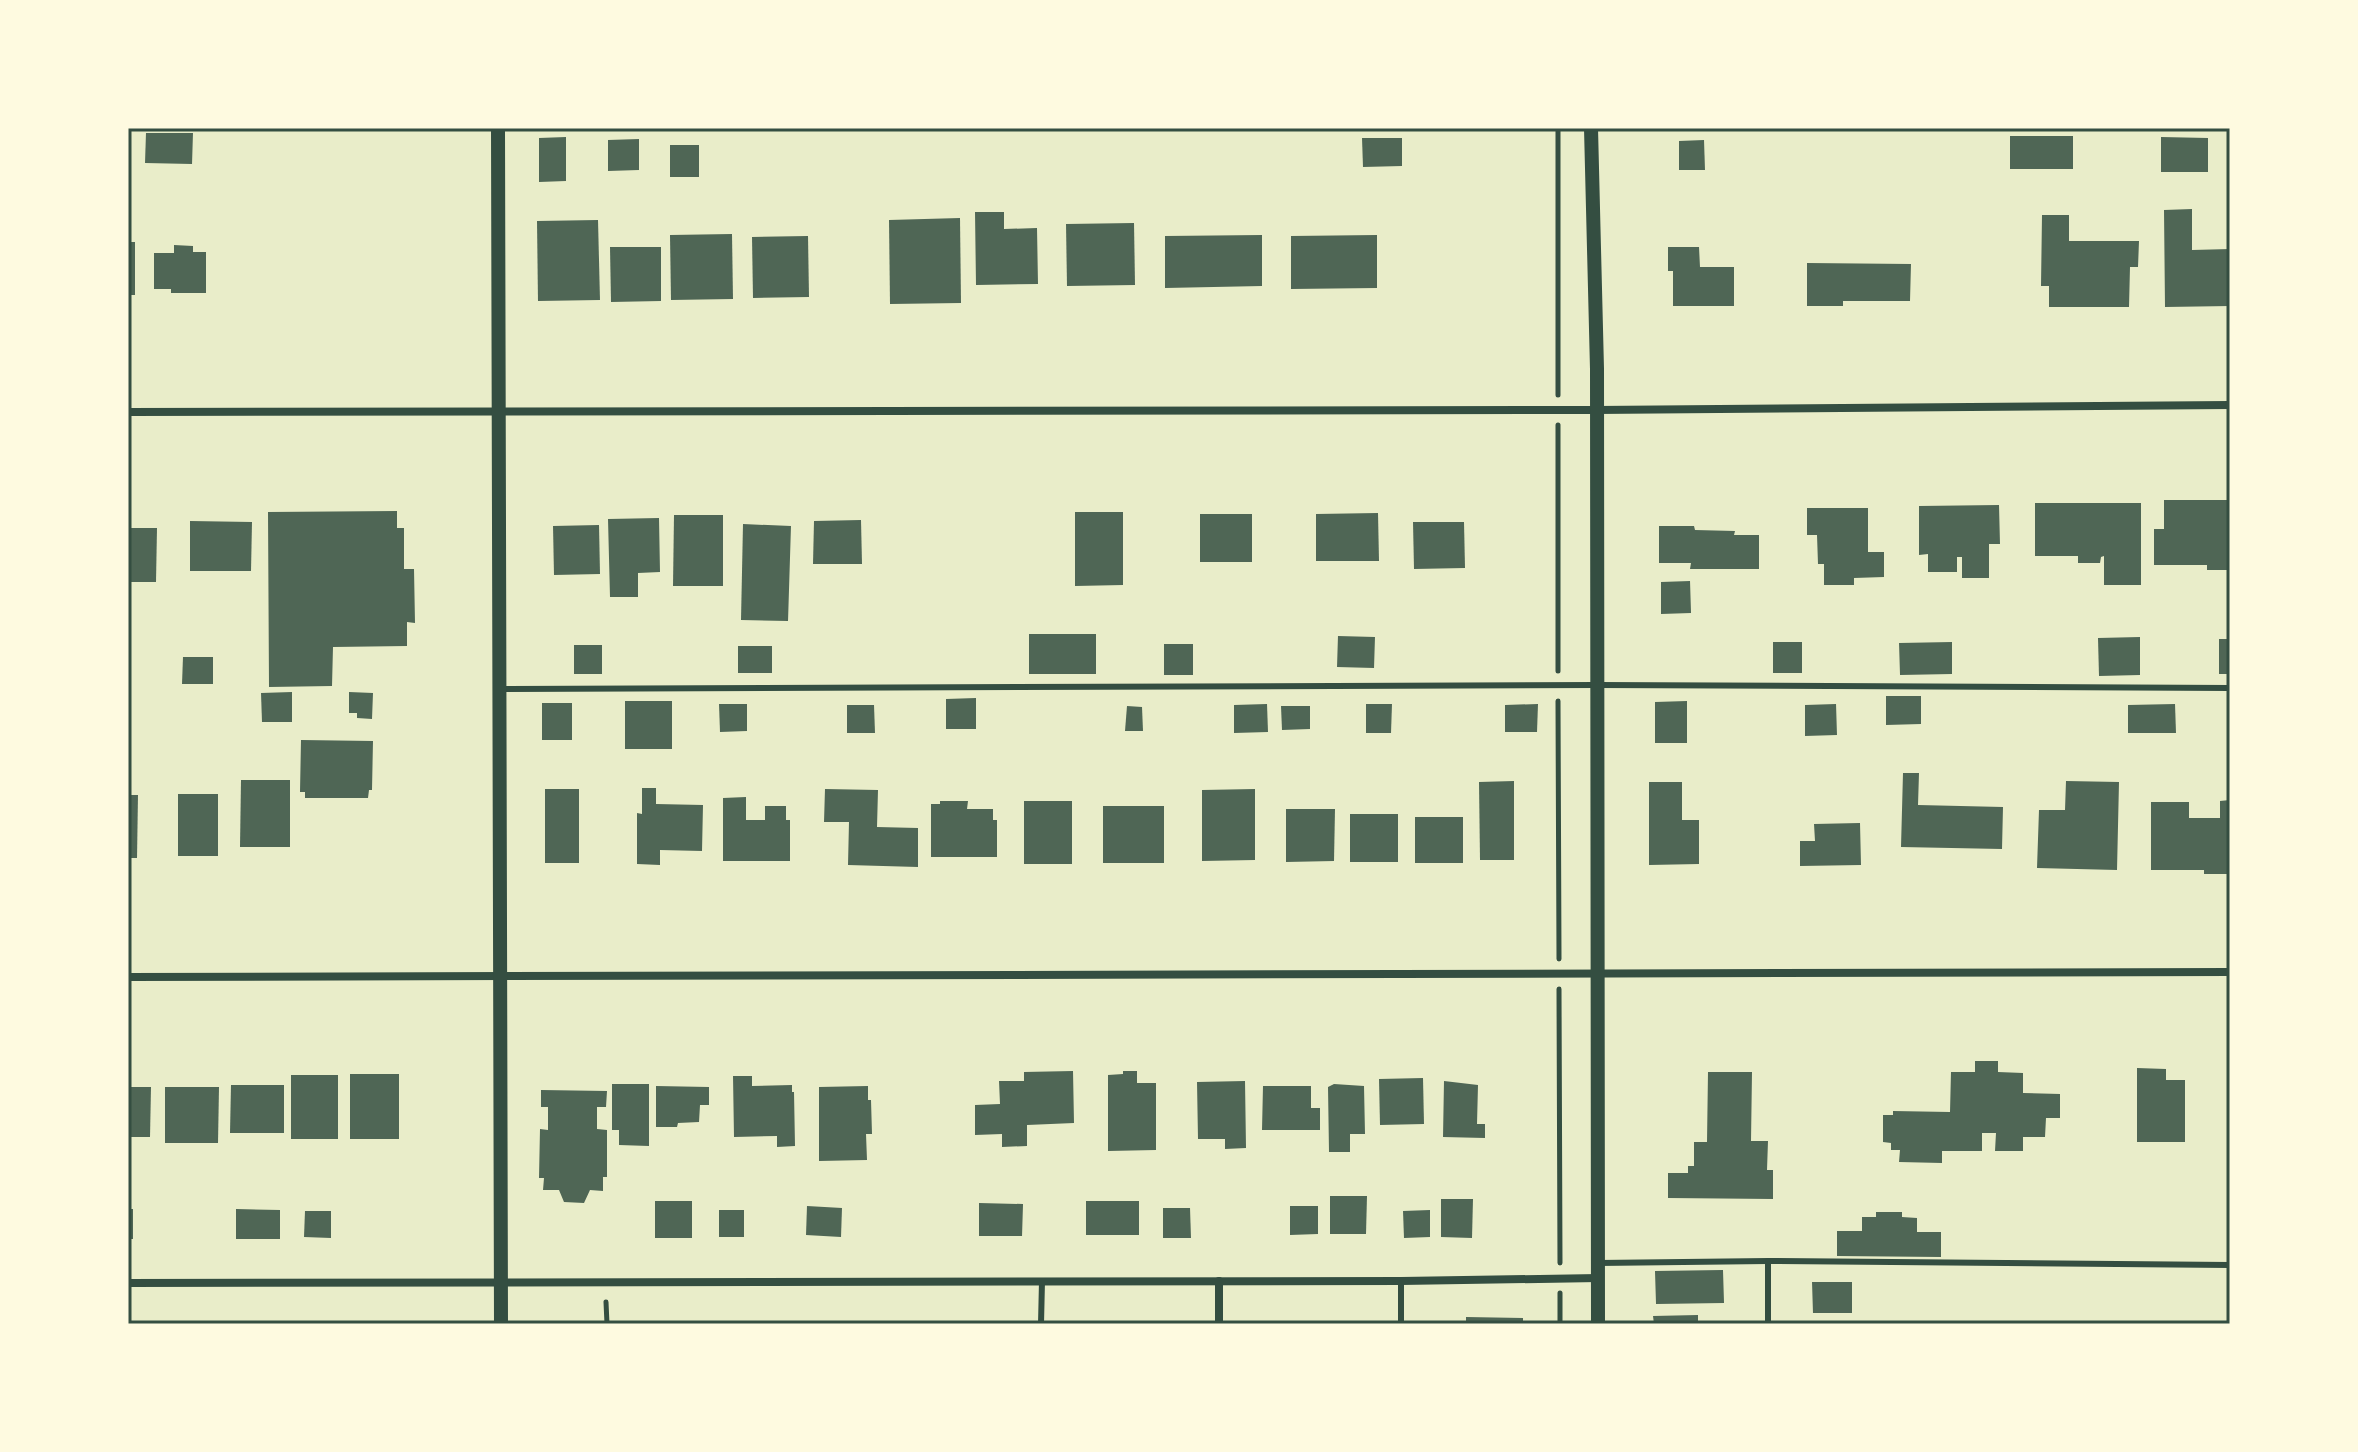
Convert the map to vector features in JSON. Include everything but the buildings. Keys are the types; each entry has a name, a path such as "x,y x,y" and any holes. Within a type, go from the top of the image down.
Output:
{"street":[{"path":"498,128 501,1324"},
{"path":"1591,128 1596,410 1598,1324"},
{"path":"128,412 1596,410 2230,405"},
{"path":"128,977 2230,972"},
{"path":"128,1283 1401,1281 1560,1279 1598,1270"},
{"path":"1219,1281 1219,1324"}],"lane":[{"path":"500,689 1597,685 2230,688"},
{"path":"1768,1261 1768,1324"},
{"path":"1598,1270 1768,1261 2230,1265"},
{"path":"1041,1324 1042,1281"},
{"path":"1401,1281 1401,1324"}],"path":[{"path":"1558,128 1560,1324"},
{"path":"606,1302 607,1324"}]}
